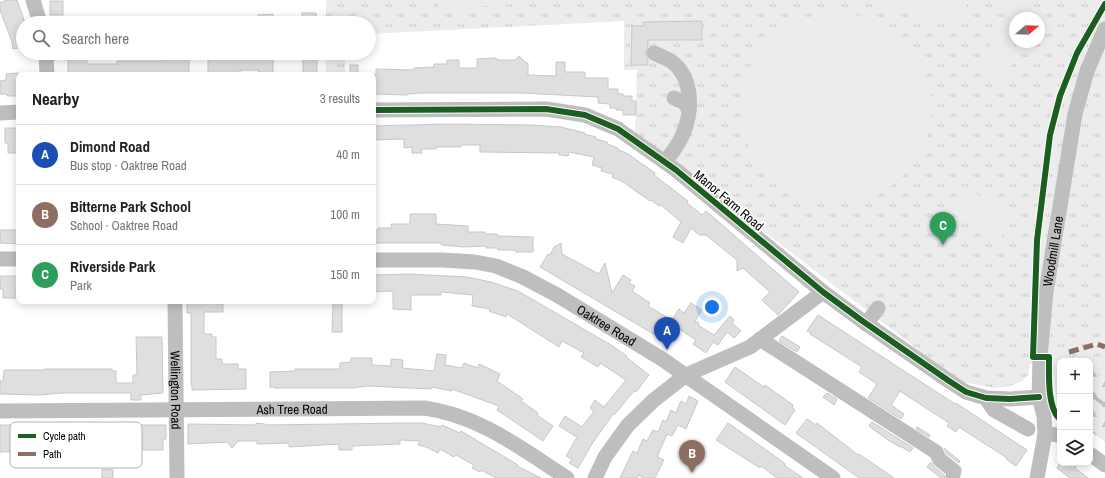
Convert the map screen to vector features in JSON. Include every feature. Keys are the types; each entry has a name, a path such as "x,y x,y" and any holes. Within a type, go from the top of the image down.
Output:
{"street":[{"path":"33,0 38,16"},
{"name":"Woodmill Lane","path":"1037,478 1053,435 1044,416 1039,397 1040,357 1046,292 1075,114 1087,71 1105,29"},
{"path":"654,53 671,61 677,67 689,90 690,103 684,133 664,162"},
{"path":"46,60 47,72"},
{"path":"674,98 684,102 689,110"},
{"name":"Manor Farm Road","path":"376,110 546,109 585,115 618,129 676,170 823,292 866,324 966,392 986,398 1010,399 1039,397"},
{"path":"0,113 16,112"},
{"path":"675,121 680,124 684,133"},
{"path":"0,259 16,259"},
{"name":"Oaktree Road","path":"376,260 442,260 474,262 496,266 507,270 557,295 662,359 833,478"},
{"path":"595,478 605,457 628,425 654,400 686,375 750,347 823,292"},
{"name":"Wellington Road","path":"175,304 177,478"},
{"path":"866,324 878,308"},
{"path":"760,339 936,452 940,460 954,471 953,475"},
{"path":"986,398 994,410 1028,429"},
{"name":"Ash Tree Road","path":"0,411 424,408 448,412 487,428 567,478"},
{"path":"1093,456 1105,465"}],"green space":[{"path":"326,0 1105,0 1105,380 1093,370 1093,358 1078,358 1076,356 1057,358 1057,360 1052,362 1030,364 1028,375 1022,381 1008,387 994,388 959,381 635,133 637,70 624,70 624,21 376,34 376,16 326,16"},
{"path":"438,0 561,0 439,10"},
{"path":"854,0 968,0 962,26"},
{"path":"1009,0 1035,0 1025,12 1011,12 1004,6"},
{"path":"827,13 845,13 864,17 881,24 896,34 910,48 920,63 927,80 931,99 931,117 927,136 920,153 910,168 896,182 881,192 864,199 845,203 827,203 808,199 791,192 776,182 762,168 752,153 745,136 741,117 741,99 745,80 752,63 762,48 776,34 791,24 808,17"},
{"path":"994,23 1009,25 1009,48 1015,48 1007,84 983,80"},
{"path":"326,60 345,60 345,72 326,72"},
{"path":"964,185 1013,220 996,244 947,209"},
{"path":"1105,354 1105,442 1093,433 1093,358 1062,358"},
{"path":"1057,360 1057,406 1052,362"}],"building":[{"path":"7,0 17,0 23,16 16,16 16,48 13,49 12,42 0,10 0,3"},
{"path":"50,1 63,1 63,15 50,15"},
{"path":"302,13 316,13 316,16 302,16"},
{"path":"273,14 273,16 258,16"},
{"path":"702,21 702,40 648,40 648,46 645,53 648,60 648,65 631,65 632,26 643,26 643,22"},
{"path":"519,56 526,63 528,63 528,75 556,76 556,62 565,62 565,72 585,72 585,78 608,78 608,89 618,89 618,94 623,94 623,96 632,96 632,101 636,101 636,115 623,115 623,110 610,108 610,104 598,103 598,97 522,93 376,94 376,69 414,70 414,68 434,67 434,64 447,64 447,60 459,60 459,68 477,68 477,59 496,58 497,60 515,60"},
{"path":"68,60 87,60 87,64 117,64 117,61 189,60 189,72 68,72"},
{"path":"208,60 273,60 273,72 240,70 240,72 208,72"},
{"path":"303,60 317,60 317,72 303,72"},
{"path":"350,65 358,65 358,72 350,72"},
{"path":"16,73 16,96 0,94 0,81 6,80 6,74"},
{"path":"446,124 531,125 561,127 596,137 596,139 607,142 607,144 628,154 655,173 654,175 688,201 687,203 702,215 706,211 799,292 778,315 762,300 770,292 743,268 737,271 737,260 706,235 699,235 691,228 683,243 673,237 681,222 661,205 659,206 651,200 650,201 623,182 612,177 613,174 601,171 602,168 592,165 594,157 569,152 568,156 559,155 560,153 480,152 480,145 436,147 436,149 421,149 422,153 412,153 412,147 404,148 404,139 376,140 376,126"},
{"path":"5,128 16,128 16,153 8,153 8,143 5,143"},
{"path":"410,214 436,214 436,224 468,226 468,232 485,232 485,234 497,234 497,236 533,237 533,252 498,250 498,248 486,248 486,246 464,247 442,245 440,243 376,243 376,230 379,230 378,228 392,228 391,224 410,224"},
{"path":"0,230 16,230 16,244 0,243"},
{"path":"561,243 562,254 599,274 605,263 612,293 623,275 631,280 629,283 635,286 632,291 650,303 648,306 668,318 657,336 540,267 548,254 550,255 554,247"},
{"path":"409,274 467,277 491,282 518,291 611,345 627,356 626,357 649,375 636,392 634,391 614,415 613,414 592,444 578,468 569,463 572,459 566,456 577,437 559,426 565,416 582,427 594,411 590,408 595,400 604,407 626,380 600,363 598,367 581,357 584,353 562,341 559,347 507,314 506,317 489,311 490,309 472,306 473,295 441,292 441,295 411,295 411,310 393,309 393,291 376,292 376,275"},
{"path":"0,276 16,276 16,298 3,298 3,289 0,289"},
{"path":"691,303 702,310 695,321 699,323 698,325 714,335 730,316 734,320 732,323 741,331 734,338 727,332 718,345 713,342 706,353 693,344 696,340 670,323 679,309 684,313"},
{"path":"187,304 223,304 223,312 204,312 204,334 212,334 212,337 216,337 216,359 222,359 222,364 238,364 238,369 246,369 246,389 192,390 191,313 187,313"},
{"path":"333,304 342,304 342,332 332,332"},
{"path":"818,315 1027,450 1016,466 1006,459 1007,458 959,427 956,432 947,426 949,423 900,391 891,405 904,414 901,419 868,398 877,384 859,372 862,367 807,331"},
{"path":"782,336 800,347 797,352 779,341"},
{"path":"136,337 162,337 163,393 141,395 141,400 131,400 131,393 61,393 40,395 0,394 0,381 3,381 4,370 112,369 112,371 116,371 116,383 133,383 133,375 137,375"},
{"path":"437,354 446,355 445,365 462,368 464,363 478,368 479,364 500,374 497,381 523,399 521,401 553,426 543,441 497,410 499,406 452,389 452,391 432,387 431,389 368,386 353,388 270,387 270,372 295,371 295,369 340,369 340,363 351,362 351,358 372,358 372,365 391,366 391,359 403,360 402,368 434,371"},
{"path":"735,367 764,387 765,385 793,405 792,408 795,410 785,425 725,382"},
{"path":"827,393 837,399 834,405 823,397"},
{"path":"689,396 698,401 686,429 678,425 672,436 667,434 657,457 664,460 655,478 644,478 638,475 637,478 620,478 633,451 637,453 643,439 647,441 653,430 658,432 663,420 666,422 671,410 676,413 681,401 686,404"},
{"path":"807,419 816,425 817,423 858,455 859,454 894,478 859,478 796,433"},
{"path":"872,422 913,448 910,452 888,440 869,426"},
{"path":"256,423 265,425 422,423 441,427 442,425 460,433 461,431 518,465 517,466 541,478 496,478 481,470 480,472 472,468 474,465 456,455 454,457 440,449 438,453 418,445 420,441 400,440 400,444 352,446 352,450 339,450 339,444 289,447 289,443 257,444 257,441 238,441 232,448 227,442 188,444 188,424 256,425"},
{"path":"728,423 803,478 777,478 761,466 760,468 716,440"},
{"path":"0,425 10,425 10,452 0,452"},
{"path":"142,425 166,425 166,439 163,439 163,450 142,450"},
{"path":"917,427 930,435 929,437 916,429"},
{"path":"944,448 960,461 959,463 947,454"},
{"path":"931,462 934,467 944,475 945,478 941,478 927,467"},
{"path":"1058,466 1077,466 1075,468 1088,478 1070,478 1057,468"},
{"path":"102,469 113,470 113,478 102,478"}],"waterway":[{"path":"1093,396 1105,405"}],"marked path":[{"path":"1069,352 1097,344 1105,347"}],"cycle path":[{"path":"1057,415 1051,399 1049,357 1033,357 1037,240 1050,135 1060,96 1077,53 1105,4"},
{"path":"376,110 546,109 585,115 618,129 676,170 823,292 966,392 986,398 1010,399 1039,397"}],"place":[{"name":"Riverside Park","path":"943,245"},
{"name":"Dimond Road","path":"667,350"},
{"name":"Bitterne Park School","path":"692,473"}]}
